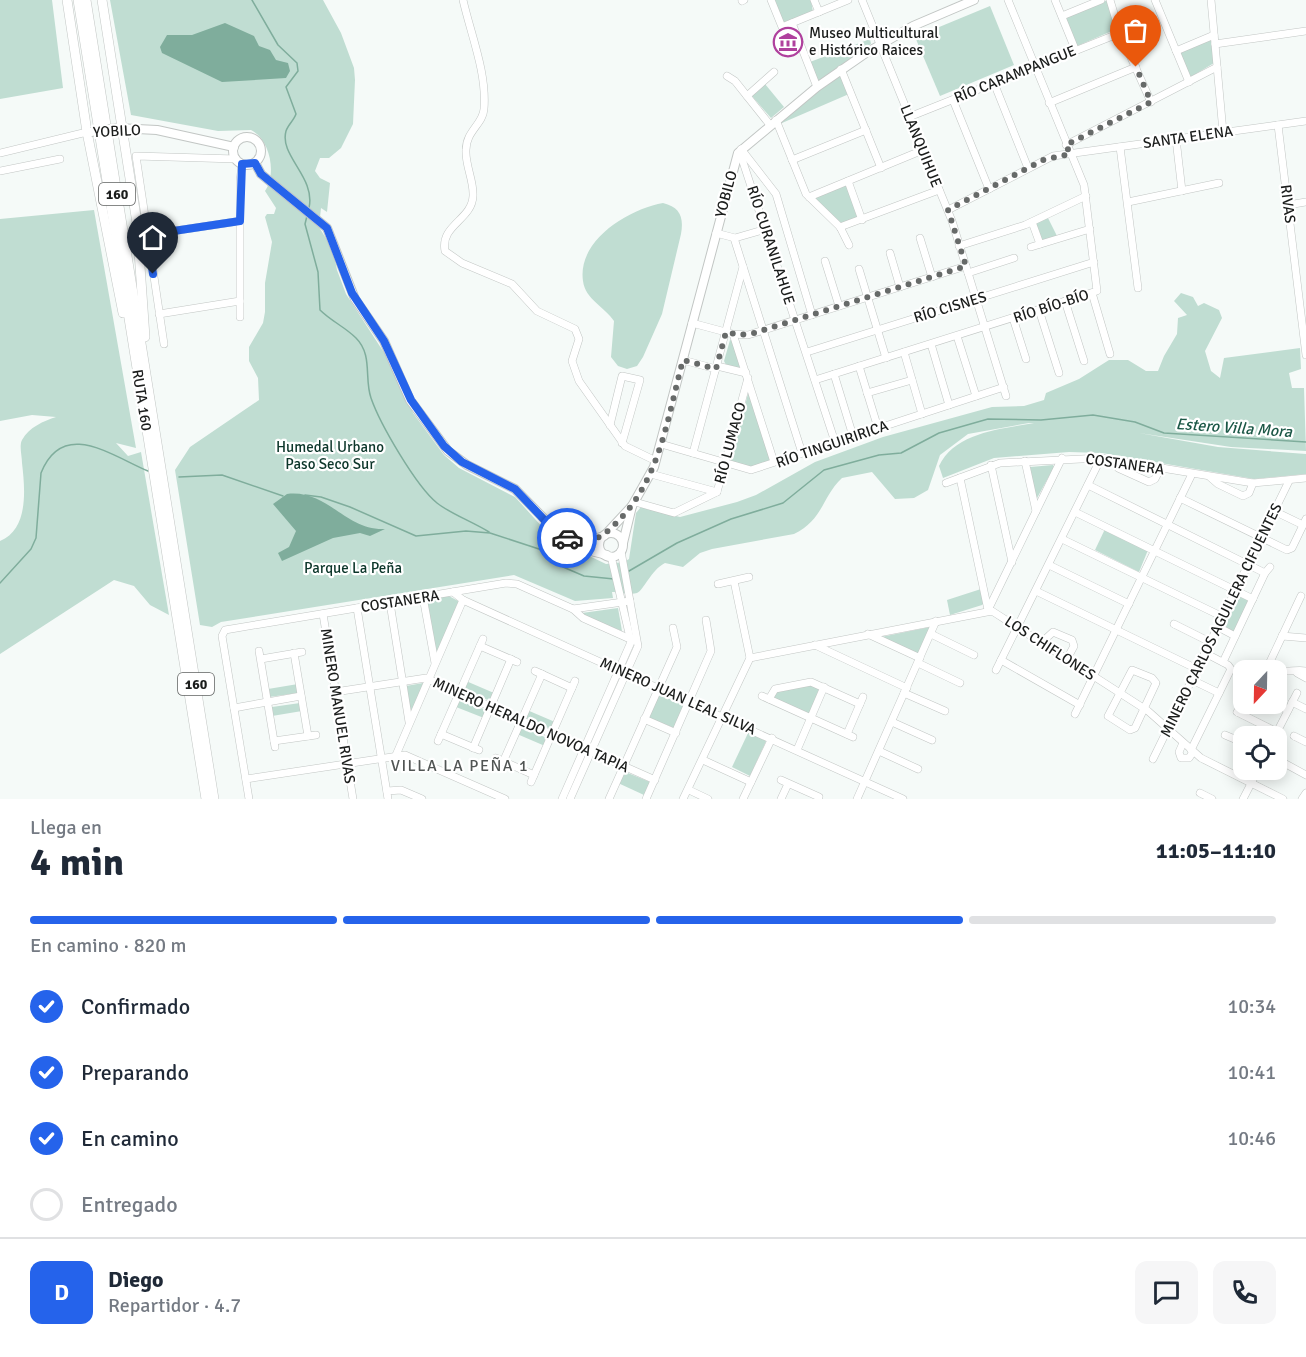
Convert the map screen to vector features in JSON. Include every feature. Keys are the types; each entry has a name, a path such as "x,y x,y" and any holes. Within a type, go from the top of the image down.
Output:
{"highway":[{"path":"67,0 114,276 136,364"},
{"name":"RUTA 160","path":"78,0 206,799"},
{"name":"RUTA 160","path":"86,0 214,799"},
{"path":"102,0 141,258 148,388"}],"main road":[{"path":"740,151 841,69 955,4 974,0"},
{"name":"YOBILO","path":"89,132 120,128 157,130 234,147 246,137 257,141 261,153 255,163 239,161"},
{"path":"234,147 239,161"},
{"name":"YOBILO","path":"605,535 634,504 656,460 740,151"},
{"path":"255,163 261,174 312,213 330,233 352,293 384,341 411,400 444,446 462,462 515,489 554,530 591,551 613,559"},
{"name":"YOBILO","path":"622,548 634,504"},
{"path":"568,539 587,540 605,535 617,535 622,548 613,559"},
{"path":"605,535 600,546 613,559"}],"street":[{"path":"463,0 484,86 484,108 483,117 468,138 466,152 473,197 464,215 446,234 445,251 462,263 512,284 537,310 575,329 579,339 572,361 574,372 622,443 633,452 656,460"},
{"path":"771,0 782,27 848,0"},
{"path":"814,0 819,12"},
{"name":"LLANQUIHUE","path":"862,0 948,210 1006,396"},
{"name":"RÍO BÍO-BÍO","path":"815,380 1092,293 1097,289 1086,196 1008,0"},
{"path":"1055,0 1076,50"},
{"path":"1062,16 1101,0"},
{"path":"1110,0 1120,33 1151,102"},
{"path":"1155,0 1188,82"},
{"path":"1211,0 1223,132"},
{"path":"792,23 817,87"},
{"path":"1215,44 1306,31"},
{"name":"RÍO CARAMPANGUE","path":"909,117 1120,33"},
{"path":"1176,51 1214,35"},
{"path":"1049,103 1136,67"},
{"path":"1066,145 1217,67"},
{"path":"841,69 881,168"},
{"path":"747,96 774,72"},
{"path":"727,76 735,81 773,123 809,197 840,227 849,245"},
{"path":"994,83 1028,168"},
{"path":"953,100 989,189"},
{"name":"SANTA ELENA","path":"948,210 1048,158 1306,120"},
{"name":"RIVAS","path":"1278,124 1306,355"},
{"path":"792,160 866,130"},
{"name":"YOBILO","path":"0,153 89,132"},
{"path":"1176,139 1182,191"},
{"path":"1120,147 1138,288"},
{"path":"809,197 923,150"},
{"path":"740,151 778,198 812,315"},
{"name":"RÍO CURANILAHUE","path":"740,151 835,442"},
{"name":"YOBILO","path":"147,235 136,156 239,161"},
{"path":"0,171 60,159"},
{"path":"239,161 240,317"},
{"path":"848,182 862,220"},
{"path":"1128,202 1220,183"},
{"path":"840,227 939,190"},
{"path":"959,246 1029,224 1086,196"},
{"path":"1288,205 1306,202"},
{"path":"164,344 147,235 240,221"},
{"path":"1029,224 1040,244"},
{"path":"716,233 734,238 766,229"},
{"path":"1031,247 1090,229"},
{"path":"734,238 802,453"},
{"path":"921,238 932,277"},
{"path":"890,253 900,287"},
{"path":"692,323 744,335 932,277 1014,258"},
{"path":"825,261 839,306"},
{"name":"RÍO CISNES","path":"807,352 1094,262"},
{"path":"693,453 716,367 730,333 743,267"},
{"path":"858,269 886,358"},
{"path":"1092,293 1110,354"},
{"path":"159,314 240,301"},
{"path":"1065,301 1084,361"},
{"path":"1039,310 1059,373"},
{"path":"1013,318 1026,359"},
{"path":"730,333 747,376 774,462"},
{"path":"957,336 976,396"},
{"path":"931,344 949,405"},
{"path":"904,352 922,414"},
{"path":"683,360 747,376"},
{"path":"859,366 878,428"},
{"path":"834,374 853,436"},
{"path":"610,425 622,376 640,380 622,443"},
{"name":"RÍO LUMACO","path":"634,504 674,513 717,492 747,376"},
{"path":"867,393 912,380"},
{"name":"RÍO TINGUIRIRICA","path":"661,444 751,471 1004,387"},
{"path":"988,610 1062,458"},
{"name":"COSTANERA","path":"946,483 991,465 1062,458 1101,458 1253,483 1306,478"},
{"path":"996,670 1101,458"},
{"path":"1116,460 1118,468 1149,482 1155,480 1160,469"},
{"path":"1025,461 1036,512"},
{"path":"991,465 1012,562"},
{"path":"651,474 717,492"},
{"path":"1075,714 1192,474"},
{"path":"1210,477 1218,484 1243,496 1249,494 1253,483"},
{"path":"960,478 988,610"},
{"name":"MINERO CARLOS AGUILERA CIFUENTES","path":"1153,759 1289,481"},
{"path":"1088,485 1248,564 1268,570 1223,662"},
{"path":"1180,498 1288,550 1304,522 1274,512"},
{"path":"1075,512 1253,599"},
{"path":"1062,539 1223,617"},
{"path":"562,799 639,643 613,559"},
{"path":"1049,565 1129,604"},
{"path":"717,584 749,577"},
{"path":"683,799 750,658 734,581"},
{"name":"COSTANERA","path":"234,708 223,631 514,583 573,609 583,618 630,639"},
{"path":"1036,591 1197,669"},
{"name":"MINERO JUAN LEAL SILVA","path":"453,592 463,600 903,799"},
{"path":"1301,596 1268,667 1297,673 1306,678"},
{"path":"423,597 435,664"},
{"path":"573,609 626,598"},
{"path":"623,672 630,639 626,598"},
{"path":"396,755 463,600"},
{"path":"390,603 410,723"},
{"path":"1297,604 1306,605"},
{"path":"357,608 388,795 401,790 417,798"},
{"name":"LOS CHIFLONES","path":"750,658 988,610 1042,642 1144,709 1192,751 1283,799"},
{"name":"MINERO MANUEL RIVAS","path":"323,614 353,799"},
{"path":"646,799 711,651 706,620"},
{"path":"857,799 936,621"},
{"path":"1174,624 1210,642"},
{"path":"1218,627 1235,636"},
{"path":"609,799 677,646 673,628"},
{"path":"1042,642 1053,632 1072,640 1074,646 1067,659"},
{"path":"868,634 960,683"},
{"path":"931,634 974,655"},
{"path":"1282,636 1306,638"},
{"path":"482,643 514,661 490,707 476,749 440,738 460,693 482,643"},
{"path":"815,645 945,711"},
{"path":"259,651 275,744 316,735"},
{"path":"261,659 298,653 301,696 308,736"},
{"path":"1183,743 1179,752 1181,758 1189,758 1230,668 1205,653"},
{"path":"1001,660 1080,705"},
{"path":"1132,670 1154,679 1156,685 1144,709 1132,730 1111,720 1109,714 1132,670"},
{"path":"1297,673 1306,671"},
{"path":"496,758 532,778 574,684 538,672 522,721 504,762"},
{"name":"MINERO HERALDO NOVOA TAPIA","path":"335,692 403,681 429,680 655,780"},
{"path":"1192,680 1219,693"},
{"path":"811,682 824,687 862,701 850,736 766,697 774,690 811,682"},
{"path":"797,750 824,687"},
{"path":"1280,726 1297,693"},
{"path":"249,799 234,708 301,696"},
{"path":"1292,702 1306,709"},
{"path":"1240,714 1261,726"},
{"path":"644,719 676,733"},
{"path":"892,722 932,740"},
{"path":"1225,735 1233,738"},
{"path":"1294,736 1306,742"},
{"path":"743,799 772,738"},
{"path":"570,799 588,750"},
{"path":"879,751 918,769"},
{"path":"246,780 396,755 412,757 505,799"},
{"path":"703,760 751,782"},
{"path":"1287,765 1306,775"},
{"path":"1243,799 1253,780"},
{"path":"781,799 785,782 820,796"},
{"path":"689,790 708,799"},
{"path":"1200,793 1212,799"},
{"path":"1302,799 1306,793"}],"green space":[{"path":"0,0 52,0 63,88 0,99"},
{"name":"Humedal Urbano Paso Seco Sur","path":"110,0 323,0 341,33 354,68 355,80 353,124 341,148 329,158 320,158 315,171 320,178 330,183 327,212 321,208 319,227 333,250 337,270 346,294 394,368 413,413 444,455 459,468 515,497 546,531 562,543 606,564 624,562 629,559 636,513 641,507 680,517 737,502 756,495 815,462 883,437 992,407 1024,406 1044,400 1046,393 1079,379 1109,360 1128,360 1146,371 1158,371 1177,334 1178,318 1187,315 1174,301 1181,293 1193,297 1198,306 1204,303 1219,310 1222,318 1205,351 1211,371 1220,378 1224,358 1300,348 1301,369 1289,373 1292,388 1304,388 1306,451 1231,447 1139,433 1218,447 1306,454 1306,474 1254,479 1102,453 1069,452 994,458 943,478 939,466 956,446 980,434 1034,423 1029,423 968,434 940,455 928,490 914,498 895,499 872,472 842,478 811,522 794,534 712,549 700,553 683,567 665,563 656,570 637,593 612,592 613,598 575,601 514,575 221,622 212,627 200,625 175,470 190,447 259,400 258,378 249,361 249,347 263,323 265,312 265,283 272,242 265,217 267,214 274,214 276,208 265,191 271,176 270,157 263,141 251,130 218,131 131,115"},
{"path":"773,0 811,0 813,12 785,23"},
{"path":"1108,0 1119,28 1077,46 1064,16"},
{"path":"990,6 1014,65 940,96 915,37"},
{"path":"870,39 871,44 818,81 810,62"},
{"path":"1211,39 1214,63 1189,78 1180,52"},
{"path":"841,74 849,94 782,123 782,119"},
{"path":"765,84 784,107 771,118 751,95"},
{"path":"847,185 859,217 841,225 815,198"},
{"path":"663,203 673,207 680,214 681,234 662,314 643,357 637,366 627,369 618,366 611,357 614,321 587,293 583,281 583,266 588,252 608,229 635,212"},
{"path":"94,210 136,448 116,443 128,456 141,452 169,615 150,605 134,586 114,580 0,654 0,541 16,527 23,507 21,442 33,428 56,417 32,415 0,421 0,219"},
{"path":"1047,216 1057,236 1042,242 1035,223"},
{"path":"730,340 735,342 741,369 726,365 724,361"},
{"path":"749,390 772,460 750,467 730,462"},
{"path":"1053,465 1054,467 1036,500 1030,467"},
{"path":"1105,529 1148,550 1139,572 1095,550"},
{"path":"981,589 984,603 982,605 950,615 947,600"},
{"path":"1239,593 1250,599 1235,632 1223,626"},
{"path":"447,595 460,602 437,656 426,600"},
{"path":"618,608 622,631 585,617 582,613"},
{"path":"930,627 918,654 881,637"},
{"path":"466,681 494,693 490,701 464,690"},
{"path":"423,683 425,685 413,713 410,713 406,686"},
{"path":"298,684 298,693 269,697 268,689"},
{"path":"809,684 820,689 810,714 774,699 774,692"},
{"path":"658,694 684,705 674,728 648,717"},
{"path":"460,699 486,710 484,718 456,707"},
{"path":"300,703 302,711 272,716 272,707"},
{"path":"527,710 555,722 551,729 525,718"},
{"path":"521,727 547,738 545,746 517,734"},
{"path":"749,731 767,739 750,776 732,767"},
{"path":"623,771 650,782 644,795 618,783"}],"shaded area":[{"path":"225,23 254,36 259,46 270,50 276,60 288,63 290,71 286,78 222,82 162,53 160,47 167,35 192,35"},
{"path":"287,494 301,494 314,498 359,524 385,529 370,536 360,533 333,538 282,561 278,553 289,547 296,531 273,504"}],"waterway":[{"path":"252,0 278,45 297,63 298,71 286,87 296,114 286,131 285,140 307,186 310,197 309,208"},
{"path":"307,216 305,224 318,272 320,310 352,334 365,352 371,398 390,438 419,483 437,503 489,532"},
{"name":"Estero Villa Mora","path":"629,571 677,543 731,519 783,503 824,470 879,455 901,453 939,433 988,419 1041,420 1093,415 1135,422 1164,433 1306,442"},
{"name":"Estero Villa Mora","path":"0,583 31,549 36,538 41,473 50,457 62,447 75,444 89,446 148,471"},
{"name":"Estero Villa Mora","path":"179,477 222,475 283,496"},
{"name":"Estero Villa Mora","path":"305,495 321,497 350,507 416,536 466,531 490,533 542,550 563,567 584,576 614,579"}],"way so far":[{"path":"567,538 593,540 604,536 635,502 654,467 683,360 716,369 726,332 739,335 754,333 966,266 948,210 1043,160 1070,154 1066,145 1151,102 1136,67"}],"place":[{"name":"Museo Multicultural e Histórico Raices","path":"788,42"}],"district":[{"name":"VILLA LA PEÑA 1","path":"460,765"}],"route":[{"path":"153,274 147,235 240,221 242,164 255,163 261,174 312,213 327,228 352,293 384,341 411,400 444,446 462,462 515,489 554,530 567,538"}],"park label":[{"name":"Parque La Peña","path":"353,568"}]}
